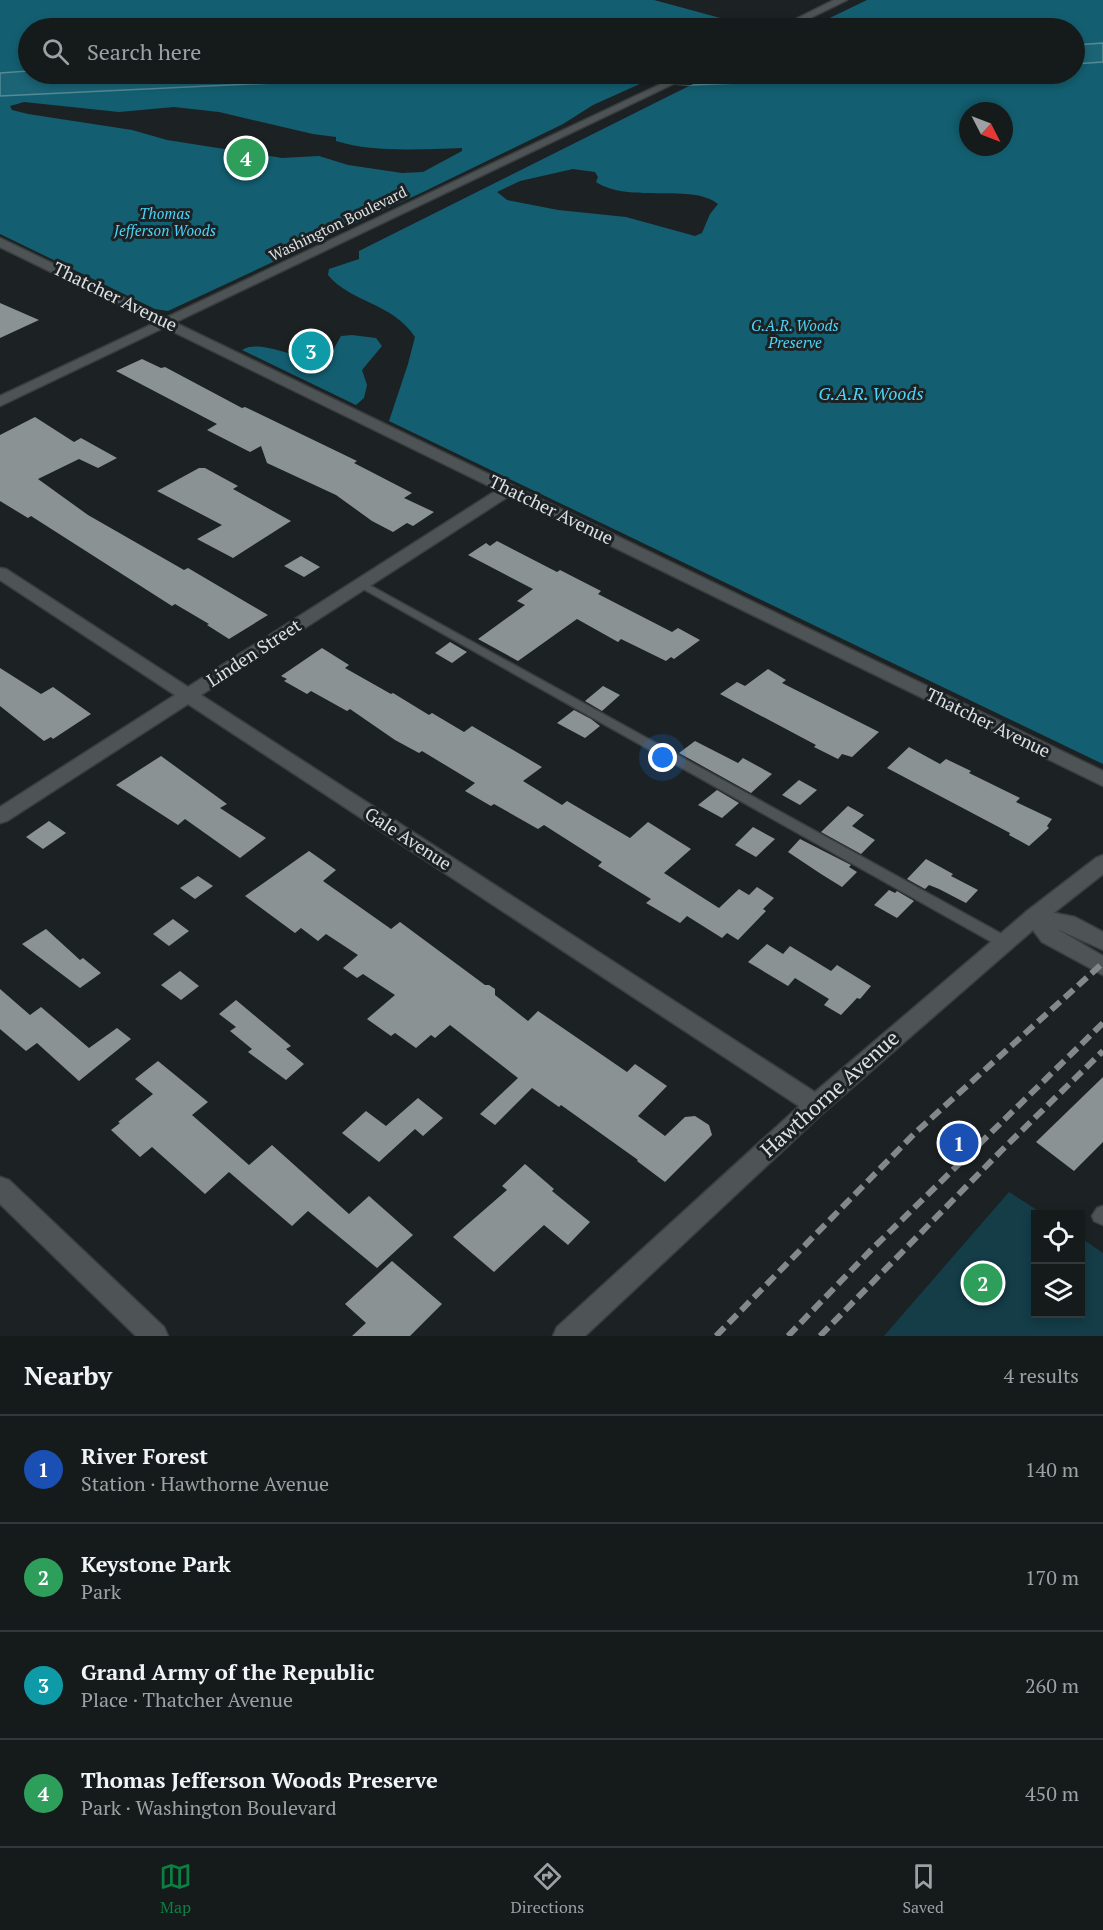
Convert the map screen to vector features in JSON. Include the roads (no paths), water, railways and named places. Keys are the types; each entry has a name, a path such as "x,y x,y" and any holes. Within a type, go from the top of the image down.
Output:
{"street":[{"path":"804,18 842,0"},
{"name":"Washington Boulevard","path":"0,402 666,84"},
{"name":"Thatcher Avenue","path":"0,242 1103,778"},
{"name":"Linden Street","path":"0,816 508,490"},
{"name":"Gale Avenue","path":"0,573 816,1105"},
{"name":"Hawthorne Avenue","path":"567,1336 816,1105 1034,916 1103,863"},
{"path":"1034,916 1067,923 1103,942"},
{"path":"1034,916 1050,936 1103,966"},
{"path":"0,1188 155,1336"}],"lane":[{"path":"362,584 1004,942"},
{"path":"1103,1213 1100,1216 1103,1218"}],"railway":[{"path":"716,1336 916,1132 1103,963"},
{"path":"788,1336 869,1252 1103,1023"},
{"path":"820,1336 1002,1150 1103,1051"}],"place":[{"name":"Thomas Jefferson Woods Preserve","path":"246,158"},
{"name":"Grand Army of the Republic","path":"311,351"},
{"name":"River Forest","path":"959,1143"},
{"name":"Keystone Park","path":"983,1283"}],"park label":[{"name":"Thomas Jefferson Woods","path":"165,222"},
{"name":"G.A.R. Woods Preserve","path":"795,334"},
{"name":"G.A.R. Woods","path":"871,394"}]}
